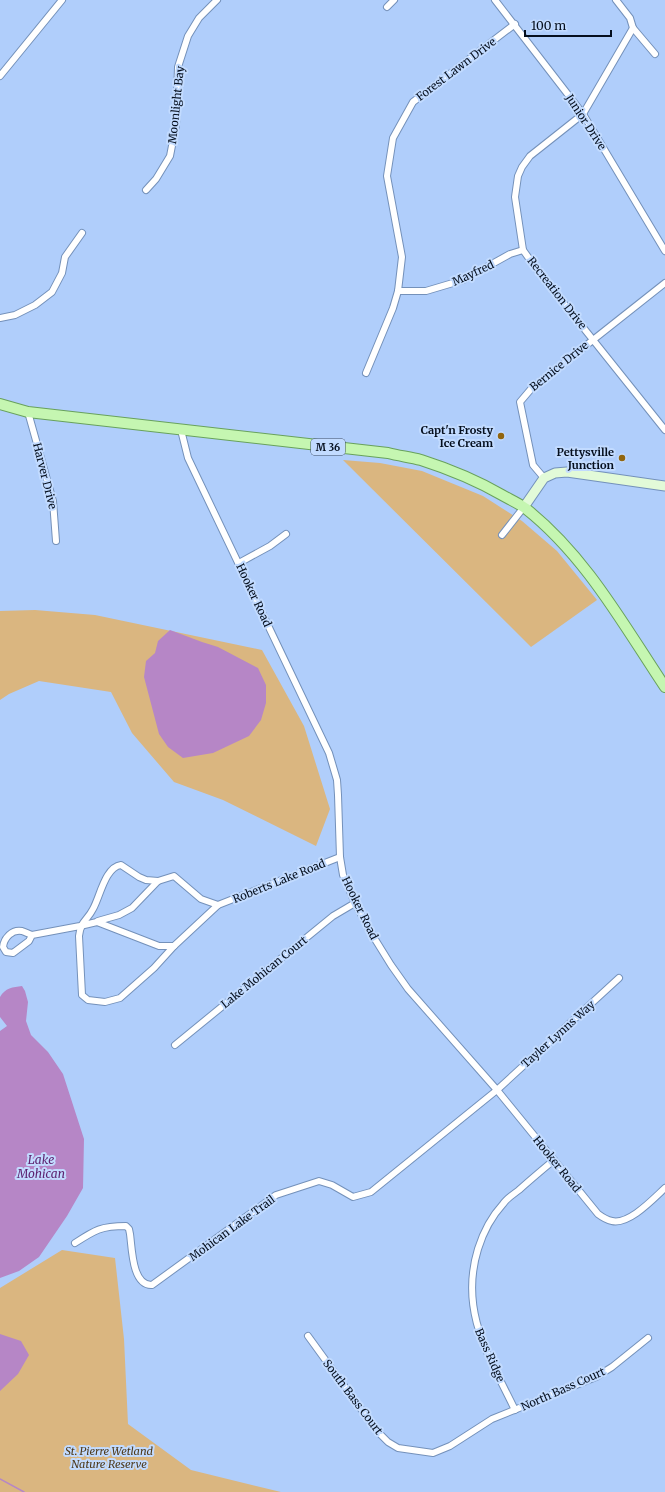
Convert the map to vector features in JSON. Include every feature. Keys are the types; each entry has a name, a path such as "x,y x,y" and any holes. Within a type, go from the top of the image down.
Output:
{"main road":[{"name":"M 36","path":"0,404 28,412 381,453 419,459 453,471 524,507 569,549 586,570 665,687"},
{"path":"524,507 544,478 555,473 567,472 665,486"}],"street":[{"path":"0,76 62,0"},
{"name":"Moonlight Bay","path":"146,190 156,179 170,156 176,125 178,67 188,36 198,18 218,0"},
{"path":"387,7 394,0"},
{"name":"Junior Drive","path":"495,0 583,114 665,251"},
{"path":"616,0 630,18 633,28 655,54"},
{"name":"Forest Lawn Drive","path":"366,373 393,308 398,291 402,257 387,176 394,138 413,102 515,24"},
{"path":"523,250 515,197 518,176 522,167 530,156 583,114 633,28"},
{"path":"0,318 15,315 35,305 52,292 62,273 65,257 82,233"},
{"name":"Mayfred","path":"398,291 426,291 463,280 510,254 523,250"},
{"name":"Recreation Drive","path":"523,250 538,271 665,430"},
{"name":"Bernice Drive","path":"544,478 533,465 520,402 531,388 665,283"},
{"name":"Harver Drive","path":"28,412 53,501 56,541"},
{"name":"Hooker Road","path":"181,430 188,458 240,563 326,746 333,765 338,795 340,856 343,875 355,903 391,965 408,988 497,1090 598,1214 612,1221 625,1220 632,1216 665,1188"},
{"path":"502,535 524,507"},
{"path":"240,563 270,546 286,534"},
{"name":"Roberts Lake Road","path":"218,905 201,899 174,876 158,881 146,880 124,866 118,865 110,872 93,909 80,926 81,993 88,1000 105,1002 120,998 154,968 174,946 218,905 340,856"},
{"path":"32,935 29,941 13,953 6,952 3,947 4,941 9,935 16,931 22,931 32,935 97,922 119,914 132,908 158,881"},
{"name":"Lake Mohican Court","path":"175,1045 333,916 355,903"},
{"path":"97,922 159,946 174,946"},
{"name":"Tayler Lynns Way","path":"497,1090 619,978"},
{"name":"Mohican Lake Trail","path":"75,1243 94,1230 100,1228 126,1226 129,1229 135,1269 142,1282 152,1285 276,1195 318,1181 332,1186 353,1197 363,1196 370,1192 497,1090"},
{"name":"Bass Ridge","path":"515,1410 479,1333 474,1316 471,1292 472,1273 485,1230 503,1203 554,1160"},
{"name":"South Bass Court","path":"308,1336 377,1431 388,1442 398,1448 433,1453 450,1446 492,1419 515,1410"},
{"name":"North Bass Court","path":"515,1410 596,1377 612,1367 648,1338"}],"green space":[{"path":"343,460 380,463 422,471 483,496 522,521 557,551 597,600 531,647"},
{"path":"35,610 95,615 262,650 304,726 330,809 316,846 223,800 174,782 132,733 111,692 39,681 9,694 0,700 0,611"},
{"name":"St. Pierre Wetland Nature Reserve","path":"62,1250 115,1258 124,1339 128,1424 191,1470 281,1492 0,1492 0,1288"}],"water":[{"path":"170,630 218,647 258,668 266,685 266,703 261,720 249,736 213,753 183,758 168,747 159,734 144,677 146,661 155,653 158,641"},
{"name":"Lake Mohican","path":"22,986 28,1002 26,1021 31,1035 48,1052 63,1074 84,1139 83,1188 67,1216 39,1257 19,1271 0,1278 0,1031 7,1026 0,1017 0,997 7,990"},
{"path":"0,1334 21,1341 29,1355 18,1374 0,1391"}],"waterway":[{"path":"0,1479 24,1492"}],"place":[{"name":"Capt'n Frosty Ice Cream","path":"501,436"},
{"name":"Pettysville Junction","path":"622,458"}]}
